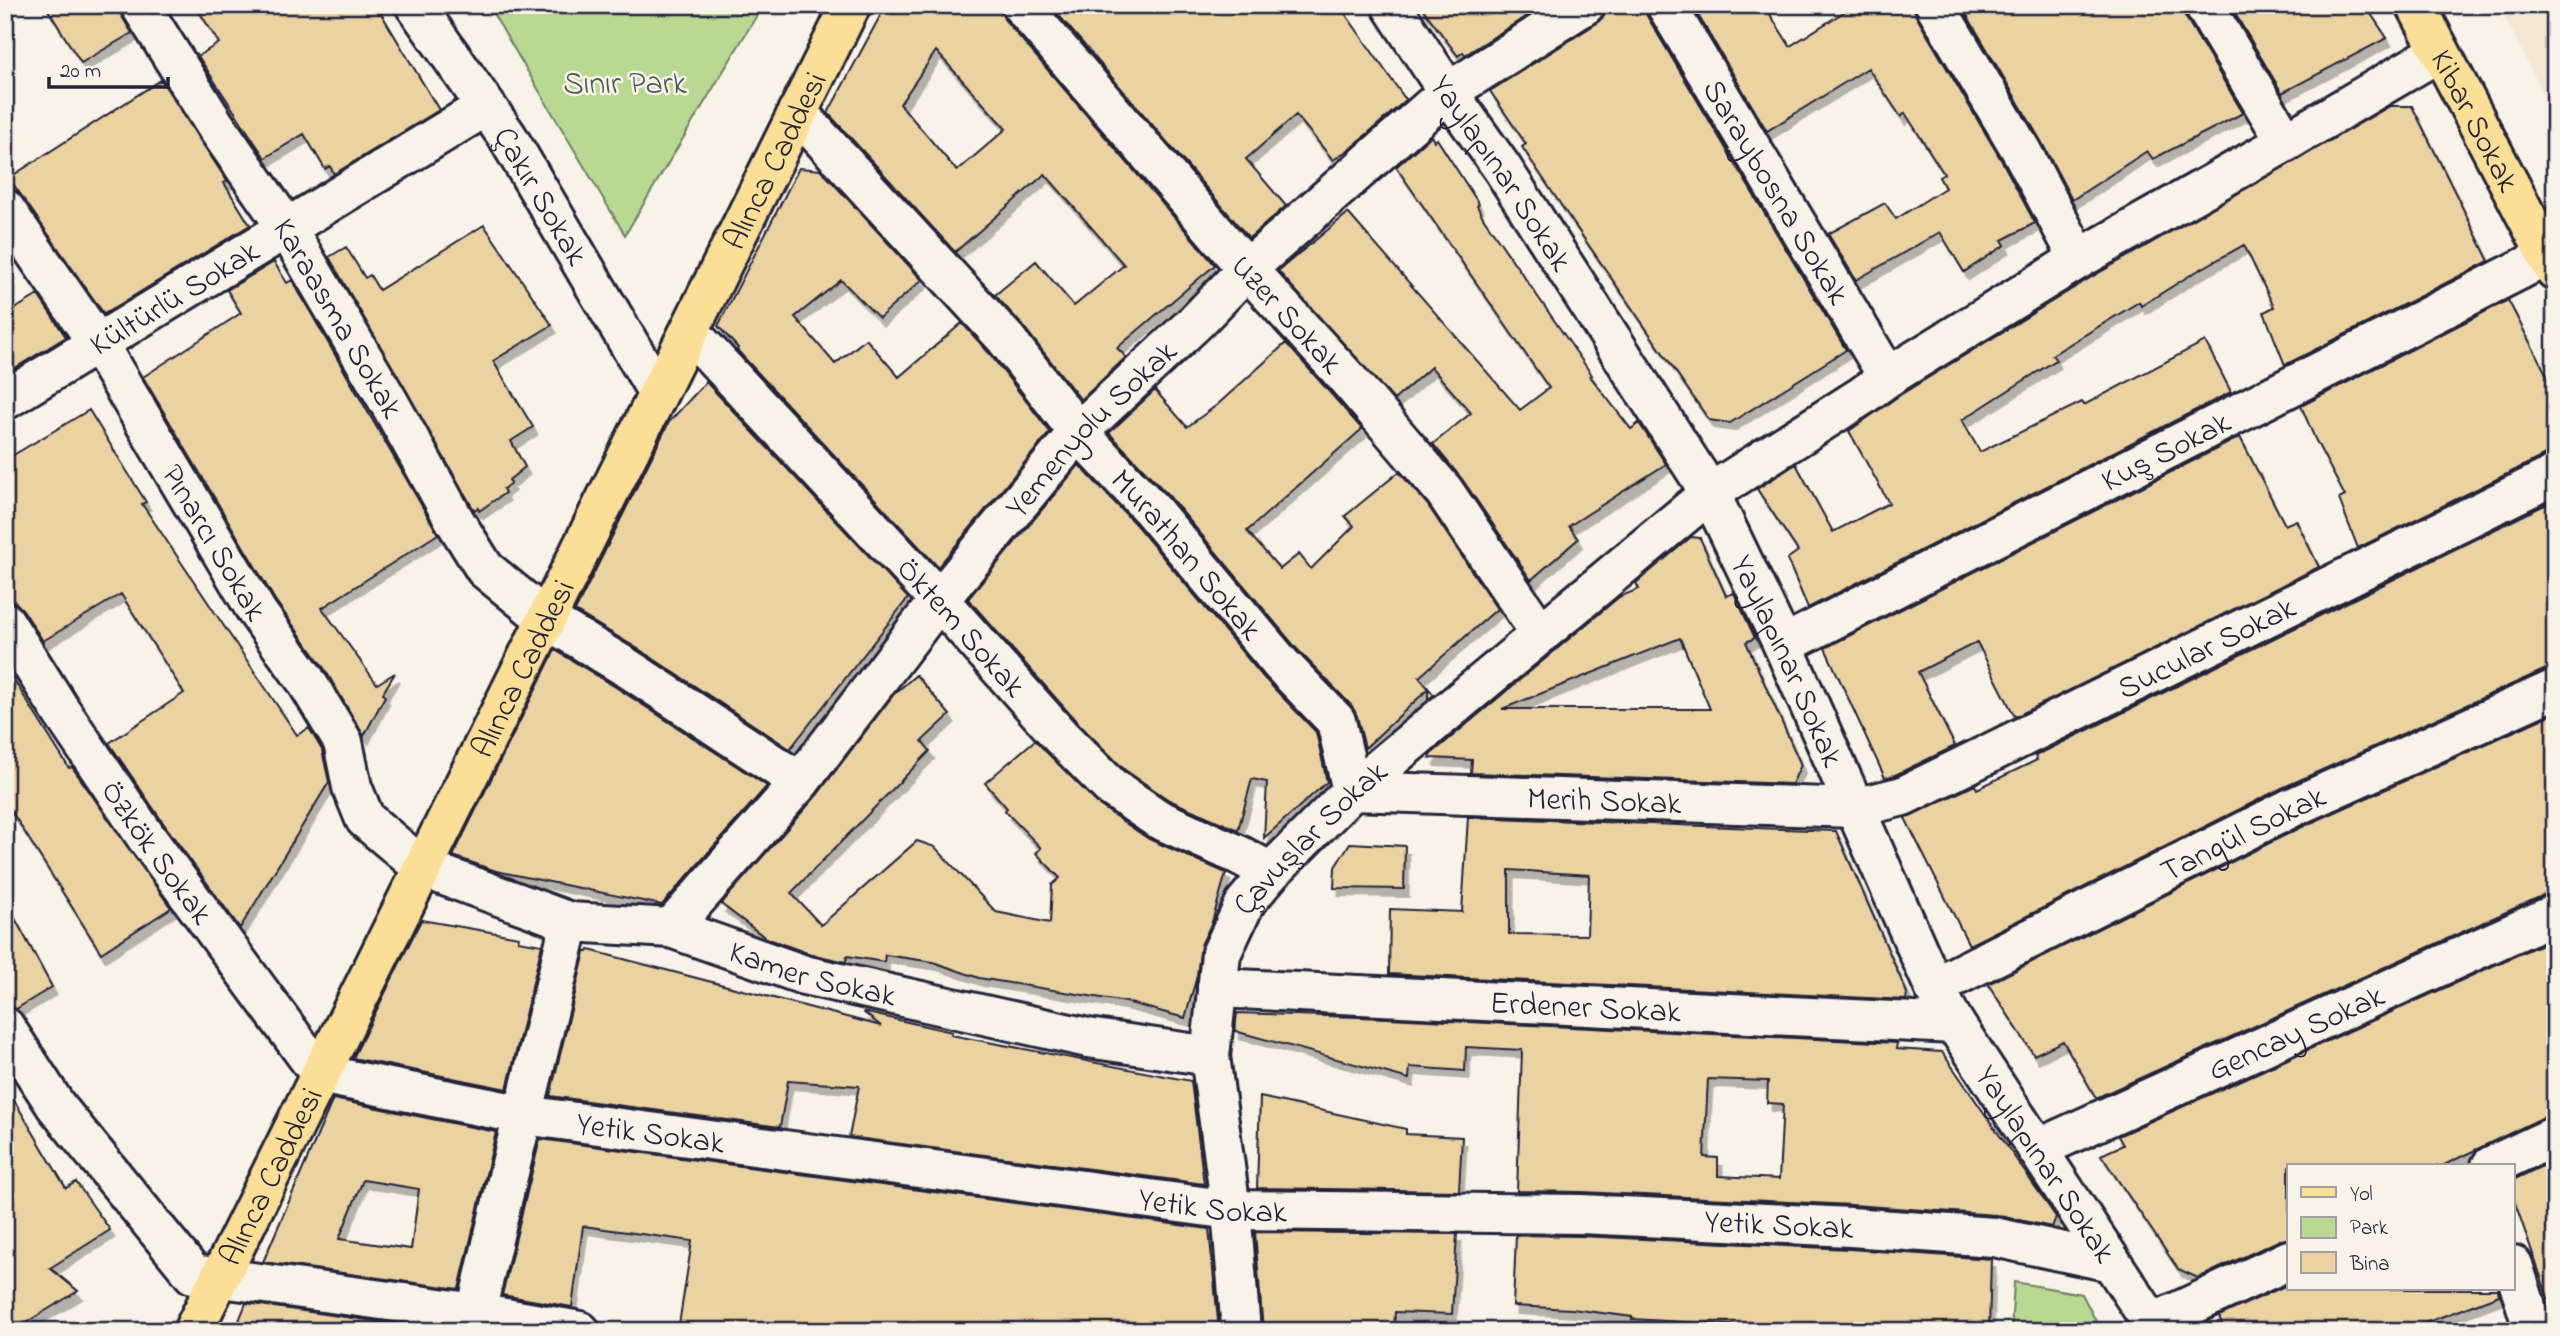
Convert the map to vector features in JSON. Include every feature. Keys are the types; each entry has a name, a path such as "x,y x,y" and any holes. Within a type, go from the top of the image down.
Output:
{"main road":[{"name":"Alınca Caddesi","path":"192,1331 206,1276 320,1074 851,5"},
{"name":"Kibar Sokak","path":"2416,5 2551,263"}],"street":[{"name":"Karaasma Sokak","path":"140,5 215,125 286,227 485,569 547,619 629,669 800,782"},
{"name":"Çakır Sokak","path":"415,5 507,136 659,393"},
{"name":"Uzer Sokak","path":"1021,5 1247,269 1346,377 1444,491 1540,633"},
{"name":"Yaylapınar Sokak","path":"1391,5 1502,168 1710,493 1783,645 1934,987 1955,1024 2155,1327"},
{"name":"Yemenyolu Sokak","path":"671,928 800,782 939,600 1078,432 1198,320 1247,269 1448,92 1585,5"},
{"name":"Saraybosna Sokak","path":"1666,5 1888,377"},
{"path":"1935,5 2022,152 2079,259"},
{"path":"2204,5 2286,142"},
{"name":"Çavuşlar Sokak","path":"1241,1331 1231,1210 1210,1056 1221,954 1245,903 1271,872 1352,791 1710,493 1888,377 2079,259 2439,52"},
{"name":"Kültürlü Sokak","path":"5,400 485,107"},
{"name":"Murathan Sokak","path":"797,112 1006,339 1078,432 1152,510 1281,664 1336,721 1352,791"},
{"name":"Pınarcı Sokak","path":"5,209 98,344 257,612 305,680 343,742 352,787 365,819 423,869"},
{"name":"Kuş Sokak","path":"1783,645 2551,263"},
{"name":"Öktem Sokak","path":"690,332 939,600 1061,737 1111,787 1158,819 1271,872"},
{"name":"Sucular Sokak","path":"1855,808 1903,796 2555,475"},
{"name":"Özkök Sokak","path":"5,622 146,838 320,1074"},
{"name":"Tangül Sokak","path":"1934,987 2291,808 2555,689"},
{"name":"Merih Sokak","path":"1352,791 1855,808"},
{"name":"Kamer Sokak","path":"423,869 570,922 671,928 804,975 1088,1038 1210,1056"},
{"name":"Gencay Sokak","path":"2037,1149 2555,914"},
{"path":"474,1322 493,1233 570,922"},
{"name":"Erdener Sokak","path":"1217,988 1955,1024"},
{"path":"5,1027 56,1106 206,1276 474,1322 580,1331"},
{"name":"Yetik Sokak","path":"320,1074 524,1115 1231,1210 1581,1214 1850,1227 1993,1237 2111,1262"},
{"path":"2495,1164 2555,1136"},
{"path":"2155,1327 2287,1262"},
{"path":"2514,1268 2533,1331"}],"shaded area":[{"path":"2498,5 2555,5 2555,117 2511,30"}],"green space":[{"name":"Sınır Park","path":"488,5 763,5 625,235"},
{"path":"2014,1282 2082,1294 2101,1331 2011,1331"}],"building":[{"path":"45,5 115,5 132,33 81,63"},
{"path":"195,5 376,5 439,110 334,174 330,166 325,169 304,134 265,158 198,56 219,43"},
{"path":"886,5 1000,5 1004,19 1215,265 1117,348 1126,357 1081,400 995,295 1036,261 1074,306 1124,265 1045,174 955,252 828,113","holes":["936,51 1006,129 957,171 900,104"]},
{"path":"1050,5 1339,5 1406,100 1351,148 1333,160 1296,115 1246,159 1286,206 1249,238"},
{"path":"1420,5 1544,5 1465,55 1463,52 1458,56"},
{"path":"1607,5 1644,5 1647,16 1846,350 1730,423 1709,420 1522,147 1526,144 1490,91 1597,23 1604,16"},
{"path":"1692,5 1764,5 1790,46 1855,5 1913,5 1916,16 2003,163 2035,223 2002,240 2005,245 1964,272 1940,232 1856,280 1828,234 1885,203 1896,219 1945,188 1939,177 1944,174 1905,113 1901,117 1868,68 1767,131"},
{"path":"1961,5 2182,5 2185,16 2243,113 2153,159 2147,151 2072,200 2041,141"},
{"path":"2230,5 2365,5 2387,38 2282,93"},
{"path":"161,80 227,181 224,183 250,225 104,314 9,178"},
{"path":"2390,106 2412,106 2489,261 2285,365 2264,312 2274,307 2244,245 2141,306 2139,302 2052,355 2056,360 1962,420 1980,452 2082,402 2084,405 2205,341 2231,392 1808,608 1787,559 1798,551 1757,489 1796,464 1833,532 1889,503 1849,431 1900,395 2090,278"},
{"path":"1431,136 1434,141 1437,139 1479,204 1477,206 1484,219 1592,375 1590,376 1631,429 1639,423 1666,464 1569,526 1578,539 1531,580 1462,479 1433,444 1471,413 1431,367 1394,400 1278,271 1348,213 1520,410 1549,388 1396,167"},
{"path":"799,168 821,170 922,280 879,318 841,280 795,317 835,364 866,339 899,377 962,323 989,353 1050,432 938,567 737,350 718,326"},
{"path":"484,225 552,325 493,361 533,427 511,441 525,467 509,480 511,483 503,489 505,493 479,511 478,508 474,510 329,257 346,247 365,278 370,275 379,290"},
{"path":"274,262 287,283 292,280 438,534 322,608 377,684 395,673 364,736 324,668 275,600 143,377 241,313 227,290"},
{"path":"38,295 66,337 5,374 5,315"},
{"path":"2508,300 2555,391 2555,453 2545,455 2358,548 2339,499 2345,496 2301,406"},
{"path":"1286,343 1362,429 1247,531 1280,569 1299,554 1311,569 1354,526 1345,516 1399,472 1427,504 1497,609 1419,677 1434,695 1428,699 1428,689 1365,748 1352,706 1297,649 1169,496 1109,433 1155,390 1187,427 1217,405"},
{"path":"706,382 908,598 790,749 640,650 575,611 669,422"},
{"path":"89,410 146,502 142,504 297,735 309,728 322,750 329,782 240,928 109,743 184,693 121,594 43,641 23,610 16,603 5,600 5,460"},
{"path":"2240,437 2285,525 2296,520 2319,567 2015,717 1977,642 1918,672 1955,746 1885,778 1825,648"},
{"path":"1079,465 1136,525 1264,678 1316,732 1327,782 1264,838 1267,782 1252,779 1238,830 1169,800 1125,770 1077,722 968,599"},
{"path":"2555,500 2555,668 2546,669 2282,788 1969,945 1905,818 1975,785 1977,789 2037,760 2035,756"},
{"path":"1691,537 1700,538 1726,596 1734,593 1755,638 1746,642 1801,765 1792,784 1471,773 1472,760 1430,758 1430,755 1619,597 1639,589 1636,583","holes":["1680,638 1710,709 1502,709"]},
{"path":"555,650 767,786 662,905 496,871 453,856"},
{"path":"5,666 69,768 72,767 171,908 101,953 5,801"},
{"path":"916,675 950,715 922,741 930,751 791,893 821,925 917,841 935,847 996,912 1050,923 1052,885 1060,878 1036,853 1041,848 1005,811 1007,808 985,783 1035,740 1099,805 1149,839 1226,873 1212,922 1201,945 1197,976 1185,1018 1126,1002 979,978 933,962 885,955 884,962 847,956 846,962 810,954 766,938 721,904 817,795 894,694"},
{"path":"2555,713 2555,893 2546,894 2096,1098 2063,1041 2034,1055 1988,984 2300,828"},
{"path":"1468,817 1836,831 1907,993 1906,1000 1389,974 1390,909 1462,912","holes":["1509,870 1589,875 1587,935 1509,934"]},
{"path":"1350,843 1405,846 1404,889 1334,888 1335,867"},
{"path":"5,900 52,987 16,1009 5,1005"},
{"path":"421,920 519,937 518,941 542,945 507,1089 353,1058"},
{"path":"2555,938 2555,1114 2446,1164 2287,1164 2287,1239 2198,1278 2178,1269 2101,1155 2123,1145 2118,1136"},
{"path":"589,950 881,1026 863,1012 952,1032 951,1035 1191,1081 1204,1184 849,1137 859,1086 788,1081 780,1127 550,1096 585,952"},
{"path":"1237,1013 1897,1043 1896,1049 1942,1052 2056,1217 2052,1227 1996,1215 1852,1205 1517,1191 1522,1050 1466,1047 1465,1071 1410,1067 1409,1079 1235,1031","holes":["1708,1079 1768,1081 1767,1103 1783,1104 1779,1179 1718,1176 1718,1158 1704,1157"]},
{"path":"5,1085 66,1188 76,1182 110,1230 50,1268 78,1291 12,1331 5,1331"},
{"path":"1260,1097 1406,1129 1406,1134 1462,1137 1459,1191 1257,1188"},
{"path":"333,1099 496,1132 459,1289 263,1262","holes":["363,1180 419,1189 411,1249 339,1239"]},
{"path":"540,1139 1209,1229 1219,1331 678,1331 692,1241 583,1226 572,1307 502,1295"},
{"path":"2555,1160 2555,1302 2550,1303 2514,1200 2514,1180"},
{"path":"1255,1232 1457,1234 1452,1314 1395,1312 1394,1331 1321,1325 1321,1331 1263,1331"},
{"path":"1516,1235 1849,1249 1991,1259 1989,1331 1752,1331 1752,1326 1632,1319 1572,1309 1513,1306"},
{"path":"2287,1285 2287,1290 2498,1290 2499,1295 2404,1331 2225,1331 2219,1316"},
{"path":"246,1303 445,1331 235,1331"}]}
